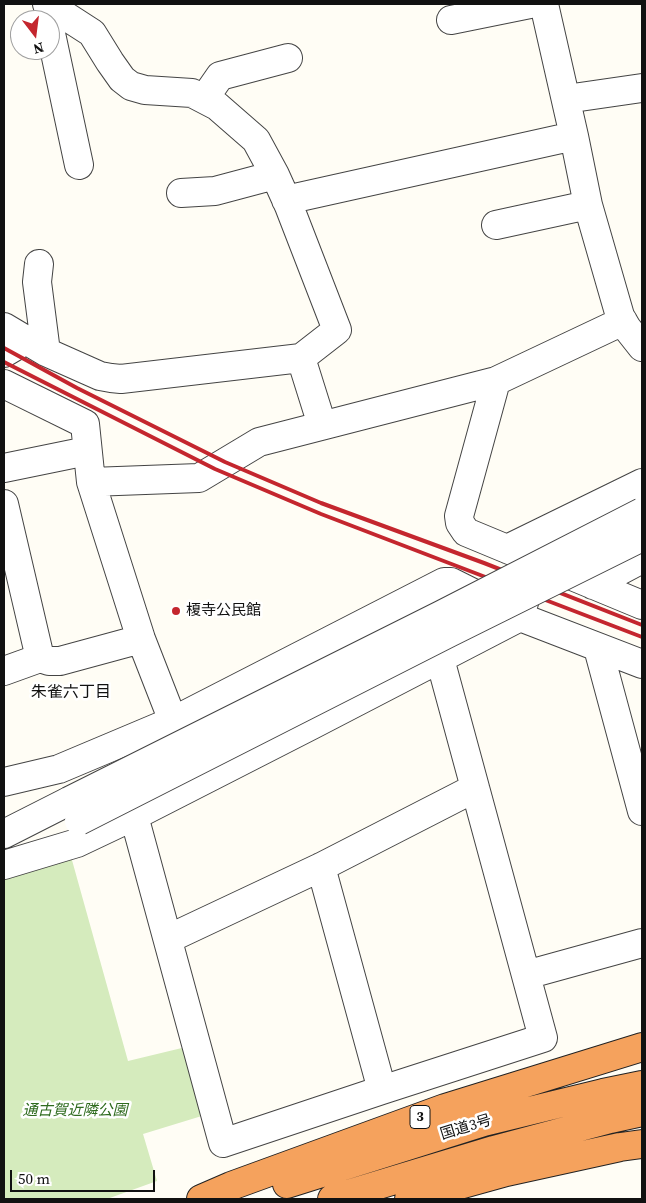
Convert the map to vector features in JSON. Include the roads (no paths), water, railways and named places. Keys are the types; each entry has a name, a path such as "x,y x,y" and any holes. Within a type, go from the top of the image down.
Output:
{"highway":[{"name":"3","path":"201,1199 231,1186 445,1108 642,1047"},
{"name":"国道3号","path":"235,1199 484,1122 642,1085"},
{"name":"国道3号","path":"332,1199 494,1150 642,1112"},
{"path":"409,1199 506,1172 642,1144"}],"street":[{"path":"39,264 37,282 20,343 100,376 121,379 301,358 338,330 286,200 256,140 217,106 192,93 144,90 131,86 122,79 92,33 46,4"},
{"path":"451,20 530,4"},
{"path":"91,482 199,478 259,442 496,381 634,330 620,316 588,205 544,4"},
{"path":"204,99 220,76 288,58"},
{"path":"57,60 79,165"},
{"path":"566,99 642,88"},
{"path":"286,200 574,136"},
{"path":"181,194 215,191 275,175"},
{"path":"496,224 588,205"},
{"path":"301,358 322,425"},
{"path":"496,381 459,516 460,523 466,532 642,605"},
{"path":"4,384 85,424 91,482 142,638 173,721"},
{"path":"4,468 88,450"},
{"path":"507,549 642,483"},
{"path":"4,504 40,658"},
{"path":"4,859 74,811 440,616 642,512"},
{"path":"4,834 36,817 74,811 449,633 642,538"},
{"path":"593,585 642,559"},
{"path":"4,865 77,843 134,816 520,616 537,561"},
{"path":"36,817 13,780 59,769 173,721 444,582 451,582 520,616 642,664"},
{"path":"4,671 40,658 60,662 142,638"},
{"path":"598,648 642,811"},
{"path":"134,816 223,1143 543,1038 440,659"},
{"path":"283,665 312,725"},
{"path":"168,939 321,867 475,788"},
{"path":"321,867 382,1090"},
{"path":"526,975 642,944"}],"railway":[{"path":"4,348 77,388 225,462 321,503 484,563 642,625"},
{"path":"4,362 215,469 321,514 642,637"}],"place":[{"name":"榎寺公民館","path":"176,611"}],"district":[{"name":"朱雀六丁目","path":"71,693"}],"park label":[{"name":"通古賀近隣公園","path":"75,1111"}]}
